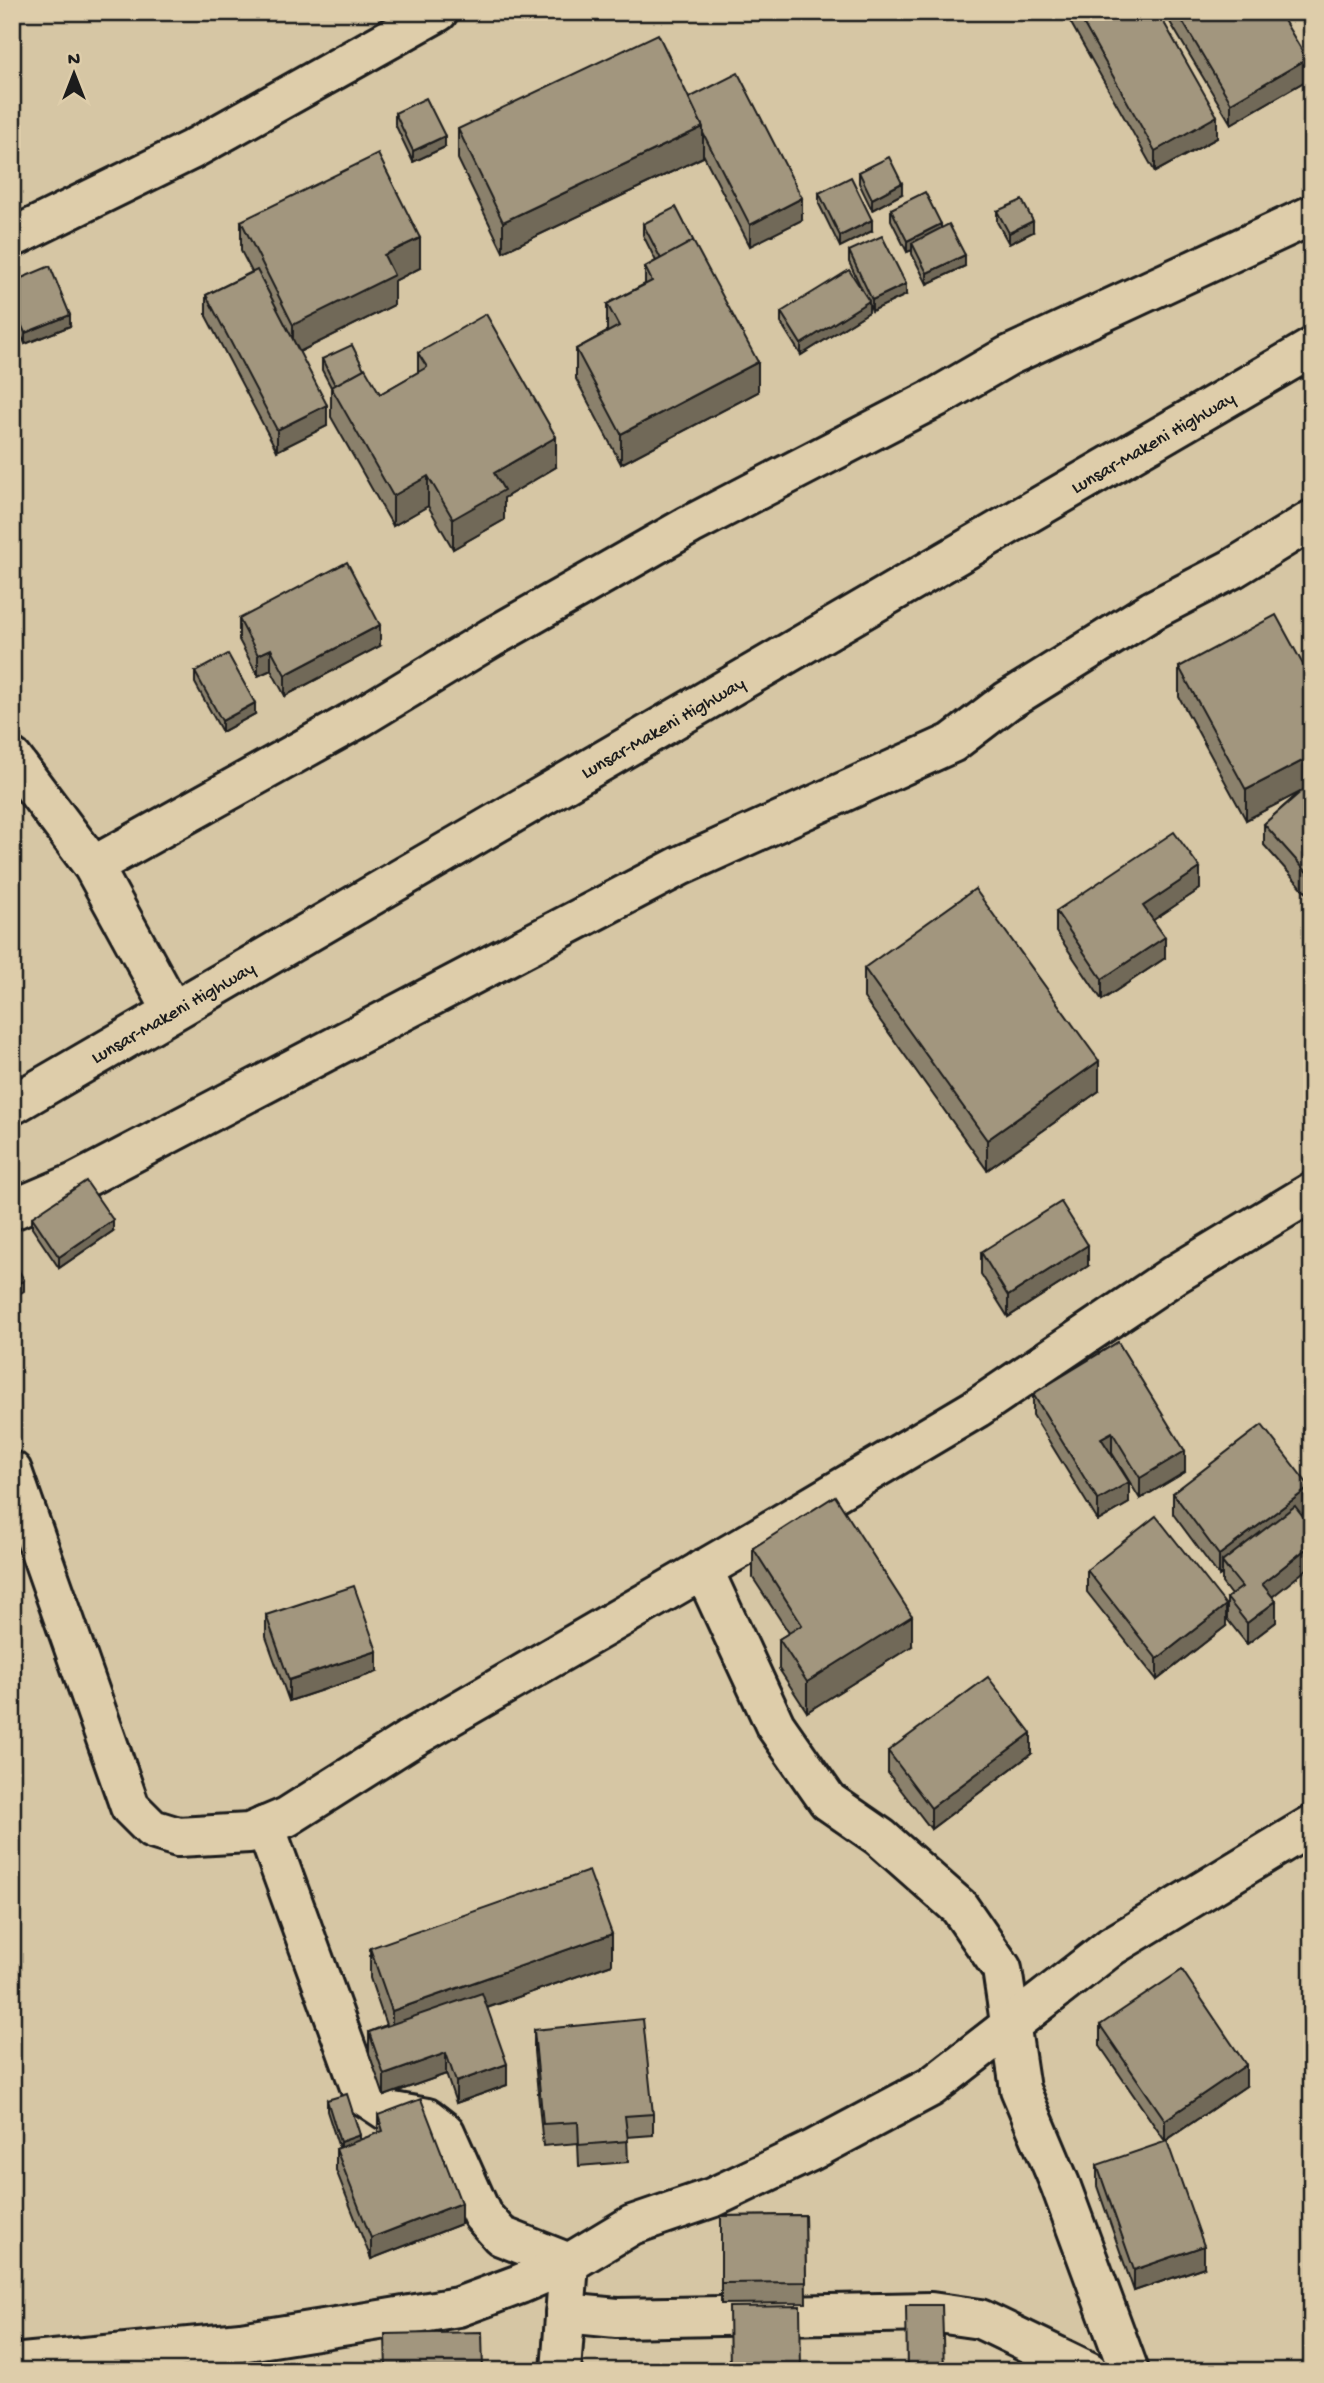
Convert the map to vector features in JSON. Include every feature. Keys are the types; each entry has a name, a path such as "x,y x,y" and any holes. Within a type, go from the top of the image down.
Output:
{"street":[{"path":"12,239 191,150 438,12"},
{"path":"93,866 360,717 491,638 690,525 939,396 1008,356 1312,215"},
{"name":"Lunsar-Makeni Highway","path":"12,1105 1312,348"},
{"path":"12,1210 75,1182 680,866 952,743 1007,701 1153,610 1232,569 1312,520"},
{"path":"12,758 93,866 172,1010"},
{"path":"12,1471 130,1807 152,1829 178,1838 249,1833 287,1817 419,1734 977,1408 1174,1275 1312,1192"},
{"path":"703,1569 775,1725 828,1801 880,1836 959,1907 1002,1969 1020,2089 1060,2184 1129,2371"},
{"path":"12,2364 241,2342 458,2307 520,2284 569,2263 632,2225 714,2197 811,2151 931,2087 1112,1946 1312,1825"},
{"path":"265,1826 363,2095 387,2111 427,2118 445,2132 482,2215 501,2236 569,2263"},
{"path":"561,2371 569,2263"},
{"path":"565,2313 617,2318 931,2312 980,2319 1088,2371"}],"building":[{"path":"1077,12 1158,12 1217,116 1155,151"},
{"path":"1177,12 1279,12 1307,59 1231,103"},
{"path":"658,34 703,127 503,222 458,129"},
{"path":"738,73 802,198 750,225 703,133 703,127 689,98"},
{"path":"426,98 445,136 413,151 395,113"},
{"path":"378,154 420,238 384,255 394,275 293,325 241,221"},
{"path":"889,157 902,183 872,199 859,172"},
{"path":"851,177 872,220 840,236 819,193"},
{"path":"925,192 941,224 907,241 891,209"},
{"path":"1022,200 1033,221 1009,233 997,211"},
{"path":"676,207 694,242 661,259 643,224"},
{"path":"949,224 965,255 927,273 912,243"},
{"path":"882,236 906,284 872,300 849,251"},
{"path":"693,241 758,362 621,434 576,349 619,326 607,304 652,281 645,267"},
{"path":"50,266 70,315 25,333 12,303 12,282"},
{"path":"257,270 327,405 277,430 206,295"},
{"path":"849,270 869,301 801,344 781,312"},
{"path":"486,314 556,437 494,473 504,490 453,519 428,476 393,496 331,387 365,368 380,394 427,367 418,353"},
{"path":"352,345 364,369 335,385 322,359"},
{"path":"347,562 380,625 285,675 271,649 258,655 239,619"},
{"path":"1276,615 1312,681 1312,756 1246,790 1179,667"},
{"path":"228,654 255,703 222,721 195,672"},
{"path":"1312,782 1312,878 1264,824"},
{"path":"1174,832 1200,868 1143,906 1165,937 1102,979 1056,911"},
{"path":"975,889 1099,1061 987,1140 864,968"},
{"path":"86,1181 113,1220 59,1257 32,1217"},
{"path":"1061,1202 1088,1245 1008,1296 981,1252"},
{"path":"12,1259 24,1280 12,1287"},
{"path":"1118,1342 1185,1451 1140,1478 1112,1432 1101,1438 1129,1482 1098,1500 1033,1394"},
{"path":"1262,1425 1310,1487 1219,1555 1173,1493"},
{"path":"835,1496 912,1616 807,1682 779,1639 802,1625 753,1548"},
{"path":"1295,1506 1312,1528 1312,1544 1262,1584 1276,1601 1247,1623 1227,1598 1242,1587 1222,1562"},
{"path":"1156,1516 1226,1605 1157,1659 1087,1570"},
{"path":"354,1586 377,1651 289,1680 266,1615"},
{"path":"988,1677 1031,1733 931,1808 888,1751"},
{"path":"589,1871 612,1934 392,2011 370,1948"},
{"path":"1182,1970 1246,2065 1165,2120 1100,2025"},
{"path":"482,1993 507,2064 456,2082 446,2053 384,2075 369,2032"},
{"path":"643,2019 653,2114 625,2116 628,2141 579,2145 578,2122 543,2124 534,2030"},
{"path":"347,2094 360,2135 340,2142 327,2100"},
{"path":"421,2099 461,2203 371,2238 336,2149 383,2131 378,2115"},
{"path":"1167,2141 1204,2246 1134,2270 1097,2165"},
{"path":"805,2215 806,2282 721,2283 721,2216"},
{"path":"906,2305 942,2305 944,2371 907,2371"},
{"path":"800,2306 801,2371 730,2371 729,2307"},
{"path":"482,2332 483,2371 386,2371 385,2334"},
{"path":"624,2366 676,2367 676,2371 624,2371"},
{"path":"293,2368 364,2368 364,2371 293,2371"}]}
